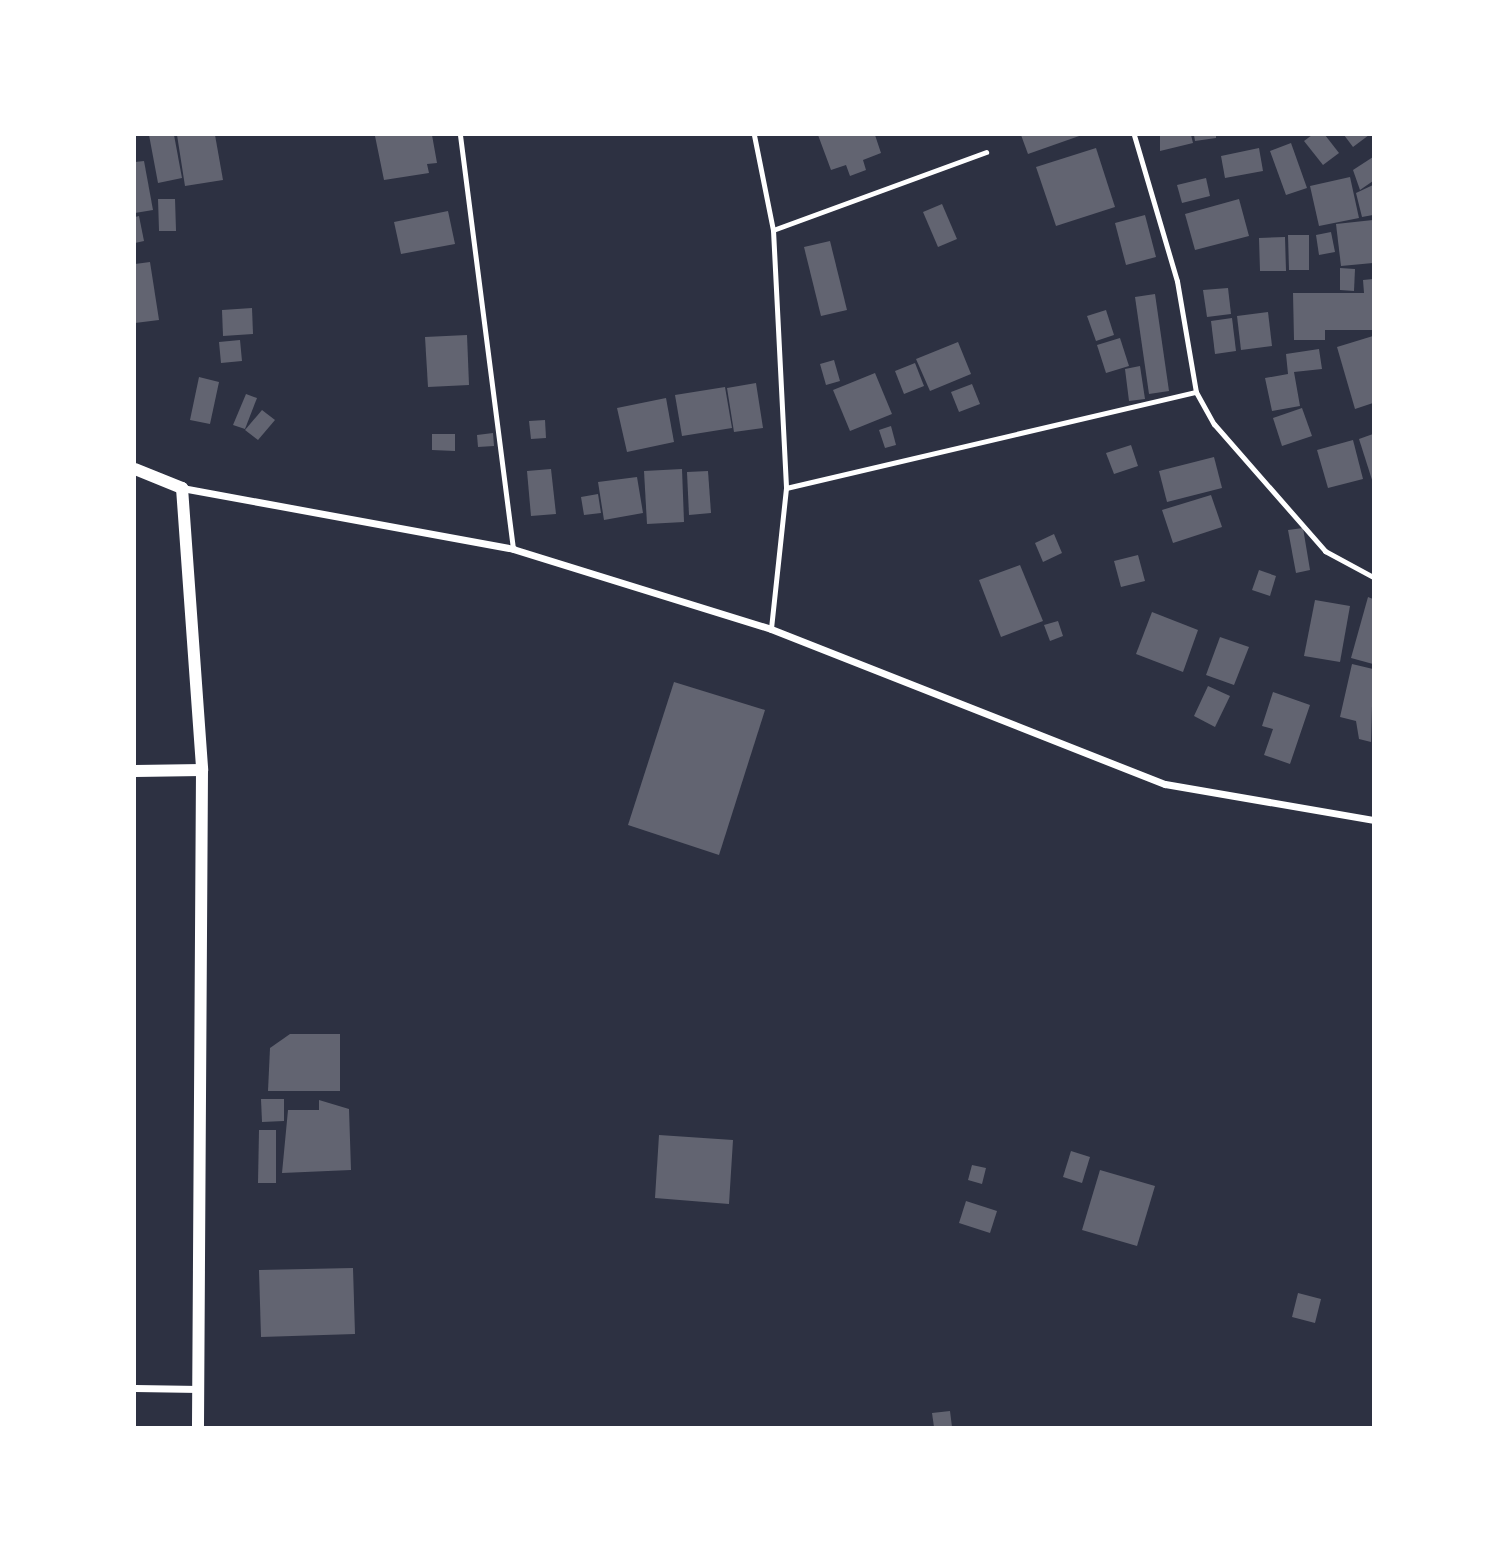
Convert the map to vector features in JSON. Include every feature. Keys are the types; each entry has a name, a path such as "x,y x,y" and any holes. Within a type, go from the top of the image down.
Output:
{"street":[{"path":"135,468 182,488 513,549 771,629 1165,784 1373,820"},
{"path":"182,488 202,770 198,1427"},
{"path":"135,771 202,770"},
{"path":"135,1388 200,1389"}],"lane":[{"path":"460,135 513,549"},
{"path":"754,135 774,230 786,488 771,629"},
{"path":"1134,135 1177,281 1196,392 1214,424 1325,551 1373,577"},
{"path":"774,230 986,152"},
{"path":"786,488 1196,392"}],"building":[{"path":"149,135 174,135 182,178 158,183"},
{"path":"177,135 215,135 223,180 185,186"},
{"path":"432,135 437,163 427,164 429,173 384,180 375,136"},
{"path":"818,135 875,135 881,153 863,160 866,170 850,176 846,165 831,170"},
{"path":"1021,135 1082,135 1028,154"},
{"path":"1160,135 1191,135 1193,143 1160,151"},
{"path":"1194,135 1216,135 1216,138 1195,141"},
{"path":"1312,135 1325,135 1339,153 1323,165 1304,141"},
{"path":"1344,135 1369,135 1353,147"},
{"path":"1291,143 1307,188 1286,195 1270,151"},
{"path":"1096,148 1115,207 1056,226 1036,167"},
{"path":"1259,148 1263,171 1225,178 1221,156"},
{"path":"1373,157 1373,181 1360,190 1353,170"},
{"path":"144,161 153,210 135,213 135,162"},
{"path":"1350,177 1359,218 1319,226 1310,186"},
{"path":"1206,178 1210,196 1182,203 1177,185"},
{"path":"1373,185 1373,215 1362,217 1356,193"},
{"path":"158,199 175,199 176,231 159,231"},
{"path":"1239,199 1249,236 1195,250 1185,214"},
{"path":"942,204 957,239 938,247 923,212"},
{"path":"448,211 455,244 401,254 394,222"},
{"path":"1145,215 1156,257 1126,265 1115,223"},
{"path":"139,216 144,241 135,243 135,217"},
{"path":"1373,220 1373,263 1341,266 1336,224"},
{"path":"1331,232 1335,252 1319,255 1316,235"},
{"path":"1288,235 1309,235 1309,270 1289,270"},
{"path":"1285,237 1286,271 1260,271 1259,238"},
{"path":"830,241 847,310 821,316 804,247"},
{"path":"150,262 159,320 135,323 135,264"},
{"path":"1340,268 1355,269 1354,291 1340,290"},
{"path":"1373,279 1373,330 1325,330 1325,340 1294,340 1293,293 1364,293 1363,280"},
{"path":"1228,288 1231,314 1207,317 1203,290"},
{"path":"1155,294 1169,391 1149,394 1135,297"},
{"path":"252,308 253,334 223,336 222,310"},
{"path":"1106,310 1114,335 1096,341 1087,316"},
{"path":"1268,312 1272,346 1241,350 1237,316"},
{"path":"1232,318 1236,351 1215,354 1211,321"},
{"path":"467,335 469,385 428,387 425,337"},
{"path":"1373,336 1373,403 1355,409 1337,347"},
{"path":"1120,338 1129,366 1106,373 1097,345"},
{"path":"240,340 242,361 221,363 219,342"},
{"path":"958,342 971,374 930,391 916,359"},
{"path":"1319,349 1322,369 1294,372 1300,406 1272,411 1265,378 1288,374 1286,354"},
{"path":"834,360 840,381 826,385 820,364"},
{"path":"915,363 924,386 904,394 895,371"},
{"path":"1140,366 1145,399 1129,401 1125,369"},
{"path":"875,373 892,414 850,431 833,390"},
{"path":"199,377 219,382 210,424 190,420"},
{"path":"756,383 763,428 734,432 727,388"},
{"path":"972,384 980,404 959,412 951,392"},
{"path":"725,387 732,428 682,436 675,395"},
{"path":"246,394 257,398 245,429 233,425"},
{"path":"666,398 674,442 627,452 617,408"},
{"path":"1302,408 1312,436 1282,446 1273,418"},
{"path":"262,410 275,420 258,440 245,430"},
{"path":"545,420 546,438 531,439 529,421"},
{"path":"891,426 896,445 885,448 879,430"},
{"path":"493,433 494,446 478,447 477,435"},
{"path":"432,434 455,434 455,451 432,450"},
{"path":"1373,434 1373,483 1359,439"},
{"path":"1353,440 1363,479 1328,488 1317,450"},
{"path":"1131,445 1138,466 1114,474 1106,453"},
{"path":"1214,457 1222,488 1167,502 1159,471"},
{"path":"551,469 556,514 531,516 527,471"},
{"path":"682,469 684,522 647,524 644,471"},
{"path":"708,471 711,513 689,515 687,472"},
{"path":"637,477 643,513 604,520 598,482"},
{"path":"598,494 601,513 584,515 581,497"},
{"path":"1211,495 1222,527 1173,543 1162,510"},
{"path":"1303,528 1310,570 1296,573 1288,530"},
{"path":"1054,534 1062,553 1043,562 1035,543"},
{"path":"1138,555 1145,581 1121,587 1114,561"},
{"path":"1020,565 1043,621 1001,637 979,580"},
{"path":"1259,570 1276,576 1270,596 1252,590"},
{"path":"1368,597 1373,599 1373,664 1351,658"},
{"path":"1315,600 1350,606 1340,662 1304,656"},
{"path":"1152,612 1198,630 1183,672 1136,654"},
{"path":"1058,621 1063,636 1050,641 1044,625"},
{"path":"1220,637 1249,647 1234,685 1206,675"},
{"path":"1352,664 1373,669 1371,742 1359,739 1356,721 1340,717"},
{"path":"674,682 765,710 719,855 628,825"},
{"path":"1208,686 1230,696 1215,727 1194,716"},
{"path":"1273,692 1310,705 1290,764 1264,755 1273,729 1262,726"},
{"path":"290,1034 340,1034 340,1091 268,1091 270,1048"},
{"path":"261,1099 284,1099 284,1121 262,1122"},
{"path":"319,1100 349,1109 351,1170 282,1173 288,1110 319,1110"},
{"path":"259,1130 276,1130 276,1183 258,1183"},
{"path":"659,1135 733,1140 729,1204 655,1198"},
{"path":"1071,1151 1090,1157 1082,1183 1063,1177"},
{"path":"972,1165 986,1168 982,1184 968,1180"},
{"path":"1100,1170 1155,1186 1137,1246 1082,1230"},
{"path":"966,1201 997,1211 990,1233 959,1223"},
{"path":"353,1268 355,1334 261,1337 259,1270"},
{"path":"1298,1293 1321,1299 1315,1323 1292,1317"},
{"path":"950,1411 952,1427 934,1427 932,1413"}]}
